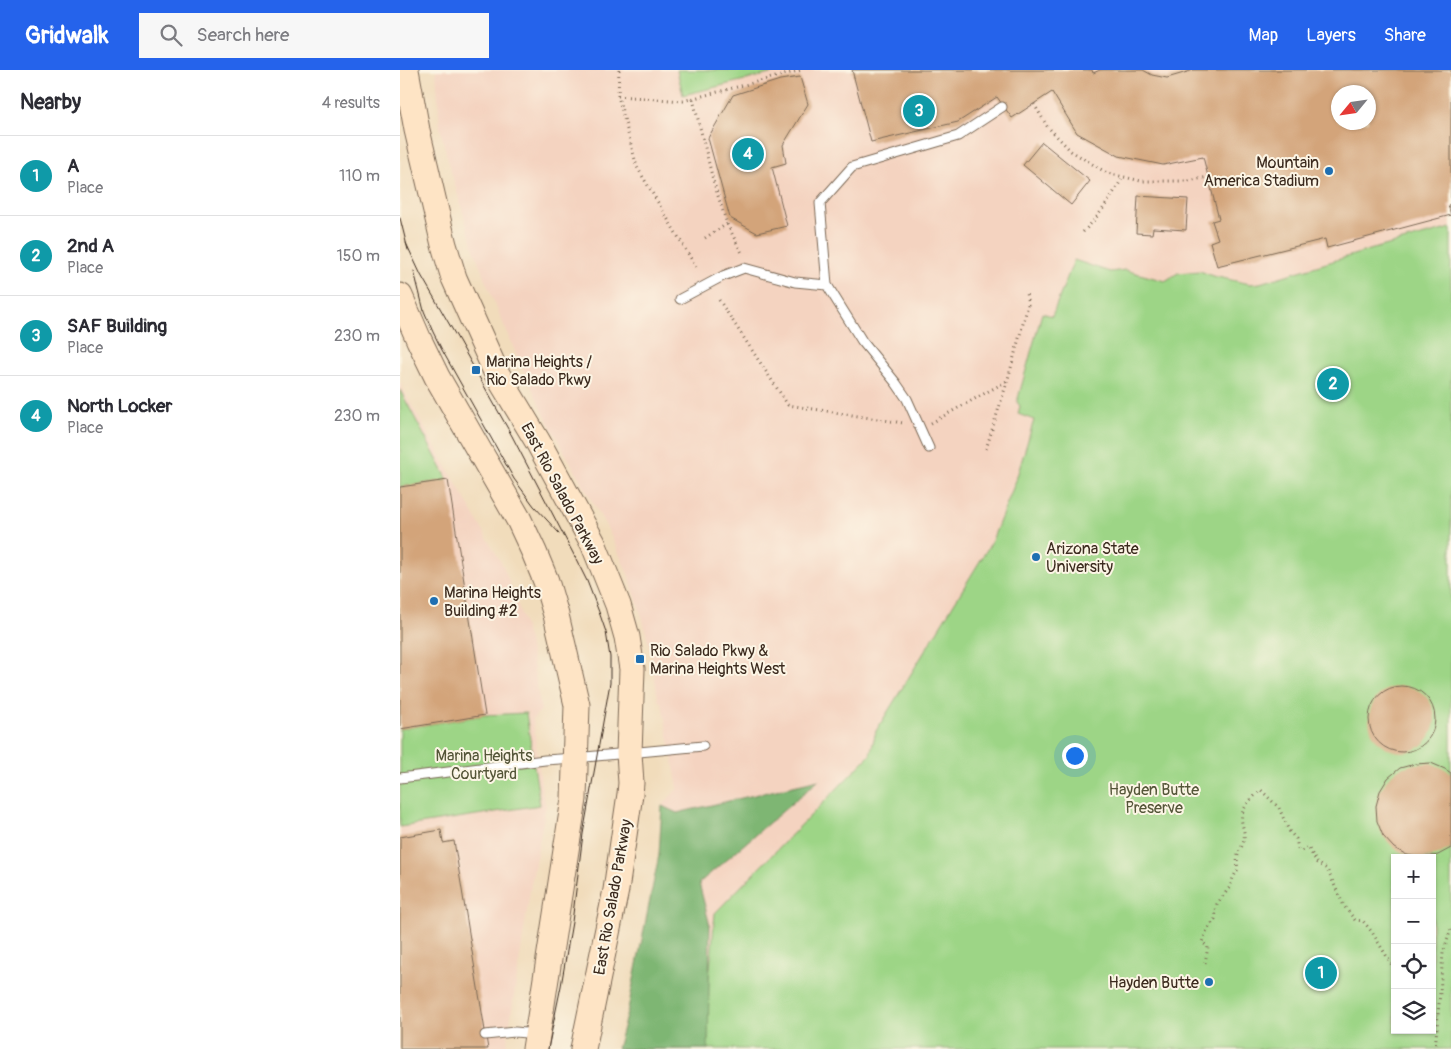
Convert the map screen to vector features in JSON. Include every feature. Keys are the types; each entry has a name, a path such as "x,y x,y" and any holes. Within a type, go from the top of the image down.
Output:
{"main road":[{"name":"East Rio Salado Parkway","path":"406,70 417,130 444,245 454,278 497,374 538,442 593,542 618,605 632,669 629,753 631,783 616,890 583,1049"},
{"path":"400,296 437,377 519,520 546,581 558,623 576,705 574,799 536,1042"}],"lane":[{"path":"929,448 907,400 896,383 862,341 827,285 820,203 852,167 958,136 1002,107"},
{"path":"680,299 723,276 744,268 795,282 827,285"},
{"path":"400,778 545,760 703,746"},
{"path":"485,1034 515,1032 536,1042"}],"path":[{"path":"619,70 618,96 637,168 696,267"},
{"path":"618,96 683,101 802,70"},
{"path":"693,99 713,180 727,224 750,270"},
{"path":"1034,104 1048,126 1071,151 1108,173 1141,182 1188,180 1208,177"},
{"path":"1082,232 1109,202 1123,177"},
{"path":"704,238 727,224"},
{"path":"986,449 1028,305 1026,292"},
{"path":"719,300 788,405 926,426 1007,382"},
{"path":"1205,963 1208,947 1202,942 1215,918 1217,904 1230,887 1238,869 1236,859 1244,838 1244,829 1241,821 1243,810 1249,800 1262,790 1278,808 1286,825 1296,839 1298,849 1301,851 1308,847 1317,863 1327,869 1344,906 1355,920 1363,921 1391,963"},
{"path":"1435,1049 1442,953 1451,929"}],"shaded area":[{"name":"Arizona State University","path":"436,70 1451,70 1451,581 622,1042 659,855 662,806 678,788 662,704 658,700 652,658 643,620 630,579 611,535 548,422 519,361 473,247 440,128"},
{"path":"400,382 503,566 529,641 541,710 533,719 542,790 546,806 531,884 506,1049 400,1049"}],"green space":[{"path":"677,70 786,70 683,95"},
{"name":"Hayden Butte Preserve","path":"1451,228 1451,1049 621,1049 708,991 715,913 870,755 876,731 991,543 1015,483 1034,420 1018,414 1020,406 1017,402 1042,313 1052,316 1074,260 1110,272 1125,270 1165,281 1178,273 1200,271 1213,276 1250,284 1260,283"},
{"path":"400,390 448,480 400,487"},
{"name":"Marina Heights Courtyard","path":"526,713 540,805 400,827 400,729 485,715"},
{"path":"819,780 699,883 710,926 708,1049 617,1049 628,1009 659,855 662,806 677,813"}],"building":[{"name":"Mountain America Stadium","path":"852,70 1092,70 1093,73 1100,70 1143,70 1152,75 1167,78 1194,70 1451,70 1451,204 1448,205 1451,215 1327,248 1325,239 1217,266 1210,242 1218,239 1212,221 1219,219 1203,157 1163,165 1119,156 1077,133 1052,92 1012,118 997,97 958,122 871,142"},
{"path":"800,77 808,104 783,145 786,163 772,167 787,226 757,233 730,218 708,138 733,95 780,80"},
{"path":"1042,142 1090,181 1071,205 1023,165"},
{"path":"1138,196 1188,199 1186,230 1153,228 1152,234 1136,233"},
{"name":"Marina Heights Building #2","path":"448,480 485,715 400,729 400,487"},
{"path":"1402,686 1414,689 1425,696 1432,707 1435,719 1432,731 1425,742 1414,749 1402,752 1390,749 1379,742 1372,731 1369,719 1372,707 1379,696 1390,689"},
{"path":"1431,763 1451,773 1451,848 1438,855 1405,854 1394,848 1383,836 1377,821 1376,806 1380,791 1388,778 1400,768 1415,764"},
{"path":"441,830 443,843 454,841 488,1049 400,1049 400,837"}],"tram line":[{"path":"400,218 408,250"},
{"path":"406,243 421,275 512,436 574,555 587,581 606,632 610,657 610,683 583,834 572,922 548,1049"},
{"path":"414,271 424,311 442,350 514,479 534,506 559,533"}],"place":[{"name":"SAF Building","path":"919,111"},
{"name":"North Locker","path":"748,154"},
{"name":"Mountain America Stadium","path":"1329,171"},
{"name":"Marina Heights / Rio Salado Pkwy","path":"476,370"},
{"name":"2nd A","path":"1333,384"},
{"name":"Arizona State University","path":"1036,557"},
{"name":"Marina Heights Building #2","path":"434,601"},
{"name":"Rio Salado Pkwy & Marina Heights West","path":"640,659"},
{"name":"A","path":"1321,973"},
{"name":"Hayden Butte","path":"1209,982"}]}
